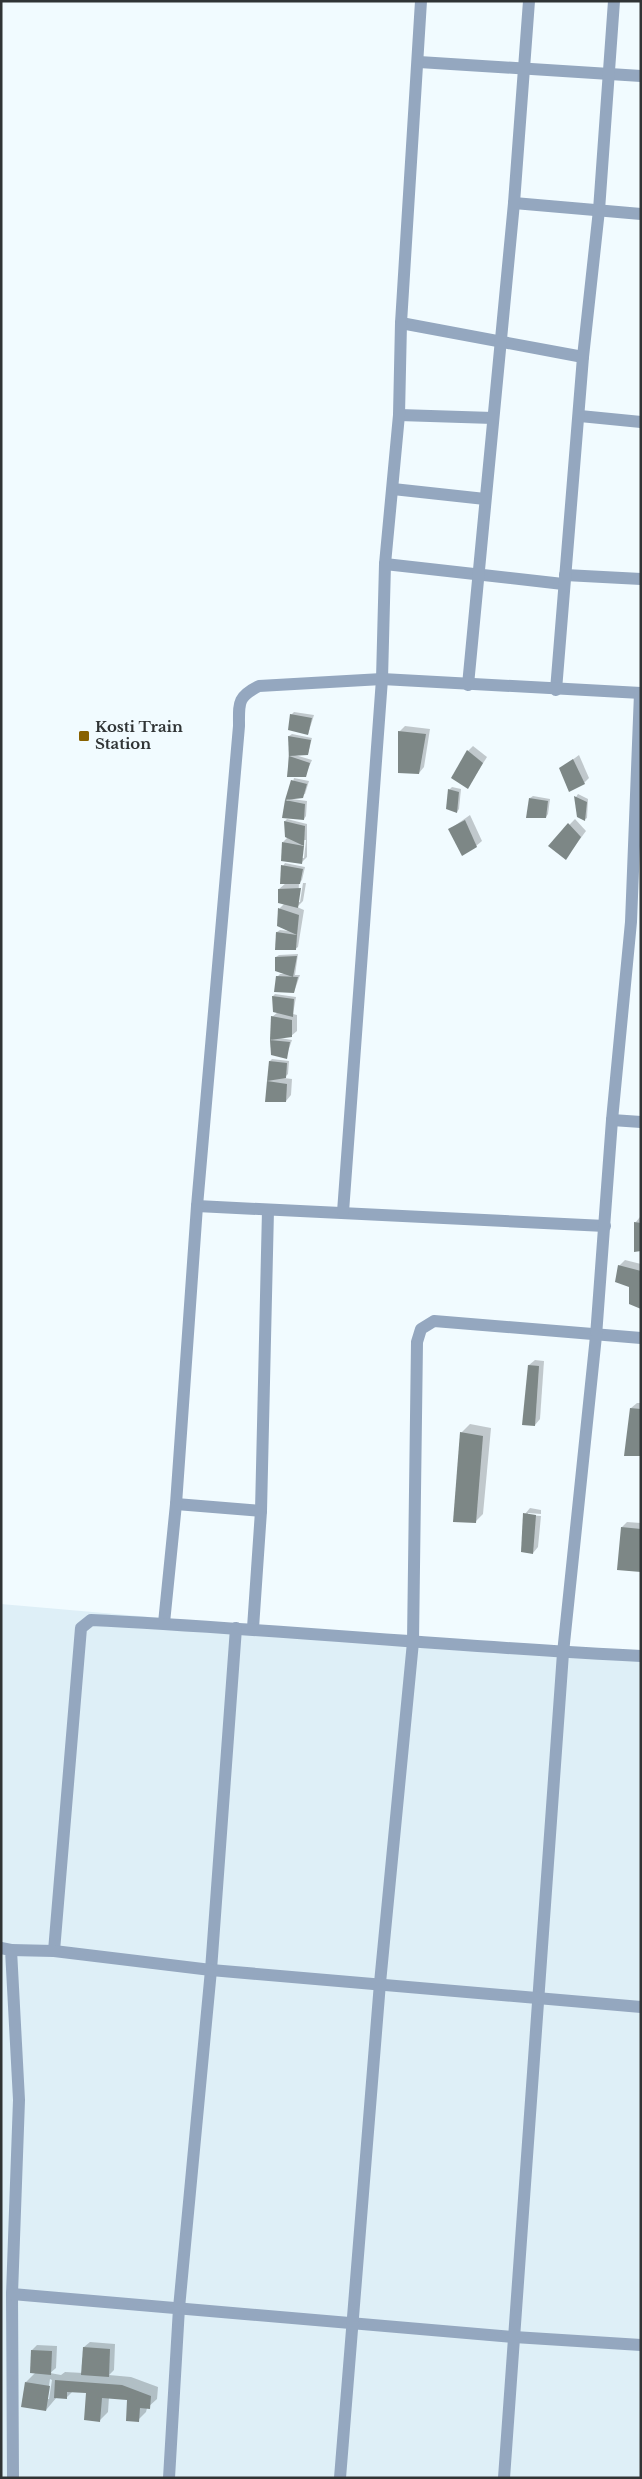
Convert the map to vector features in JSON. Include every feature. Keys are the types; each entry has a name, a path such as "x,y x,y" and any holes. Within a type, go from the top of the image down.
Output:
{"street":[{"path":"343,1212 382,679 385,564 399,415 401,324 421,1"},
{"path":"468,685 514,203 529,1"},
{"path":"556,690 564,579 580,416 583,358 599,210 607,74 614,1"},
{"path":"418,62 641,76"},
{"path":"514,203 641,214"},
{"path":"401,324 583,358"},
{"path":"399,415 493,418"},
{"path":"580,416 641,422"},
{"path":"393,489 485,499"},
{"path":"385,564 478,574 564,579 641,579"},
{"path":"164,1623 176,1504 196,1206 239,726 238,702 246,692 259,686 382,679 556,690 640,693 636,922 612,1120 596,1336 563,1653 504,2478"},
{"path":"612,1120 641,1122"},
{"path":"196,1206 605,1226"},
{"path":"253,1628 262,1511 268,1210"},
{"path":"340,2478 380,1983 413,1642 417,1342 421,1329 434,1321 596,1336 641,1338"},
{"path":"176,1504 262,1511"},
{"path":"54,1951 81,1628 91,1620 253,1628 563,1653 641,1656"},
{"path":"169,2478 179,2308 211,1970 236,1628"},
{"path":"13,2478 12,2294 19,2100 6,1949 54,1951 211,1970 380,1983 641,2007"},
{"path":"12,2294 514,2337 641,2345"}],"shaded area":[{"path":"1,1604 641,1660 641,2478 1,2478"}],"building":[{"path":"290,714 312,718 308,735 288,730"},
{"path":"398,731 426,734 419,774 398,773"},
{"path":"288,736 311,740 308,755 289,756"},
{"path":"467,750 483,763 468,789 451,778"},
{"path":"289,756 310,763 306,777 287,777"},
{"path":"573,759 585,784 569,792 559,768"},
{"path":"291,780 307,784 303,798 285,800"},
{"path":"448,789 459,792 457,813 446,809"},
{"path":"574,796 587,802 585,821 577,817"},
{"path":"529,798 548,801 546,818 526,818"},
{"path":"285,800 305,804 304,820 282,818"},
{"path":"465,820 477,847 462,856 448,829"},
{"path":"284,821 305,826 304,846 285,837"},
{"path":"568,823 581,837 566,860 548,846"},
{"path":"282,842 304,846 302,864 281,861"},
{"path":"281,865 303,869 300,884 280,884"},
{"path":"301,888 298,908 278,903 278,889"},
{"path":"278,908 299,915 297,935 277,926"},
{"path":"276,932 297,935 296,950 275,950"},
{"path":"297,956 293,977 275,971 275,957"},
{"path":"276,976 298,977 294,993 274,992"},
{"path":"272,996 294,999 293,1017 273,1012"},
{"path":"271,1016 292,1020 292,1037 270,1040"},
{"path":"270,1040 290,1042 287,1059 271,1055"},
{"path":"269,1061 287,1063 286,1078 267,1081"},
{"path":"267,1081 287,1084 286,1102 265,1102"},
{"path":"634,1222 641,1223 641,1251 634,1252"},
{"path":"618,1265 641,1271 641,1309 629,1304 629,1287 615,1282"},
{"path":"528,1365 539,1366 535,1426 522,1425"},
{"path":"630,1408 641,1409 641,1456 624,1456"},
{"path":"460,1432 483,1436 476,1523 453,1522"},
{"path":"523,1513 536,1515 533,1554 521,1552"},
{"path":"621,1527 641,1529 641,1572 617,1570"},
{"path":"83,2347 110,2349 109,2377 81,2375"},
{"path":"31,2350 52,2351 51,2375 30,2373"},
{"path":"55,2380 122,2385 151,2396 150,2409 140,2408 139,2422 126,2421 127,2400 102,2398 100,2422 84,2420 86,2393 67,2392 67,2399 54,2398"},
{"path":"25,2382 50,2386 46,2411 21,2407"}],"place":[{"name":"Kosti Train Station","path":"84,736"}]}
